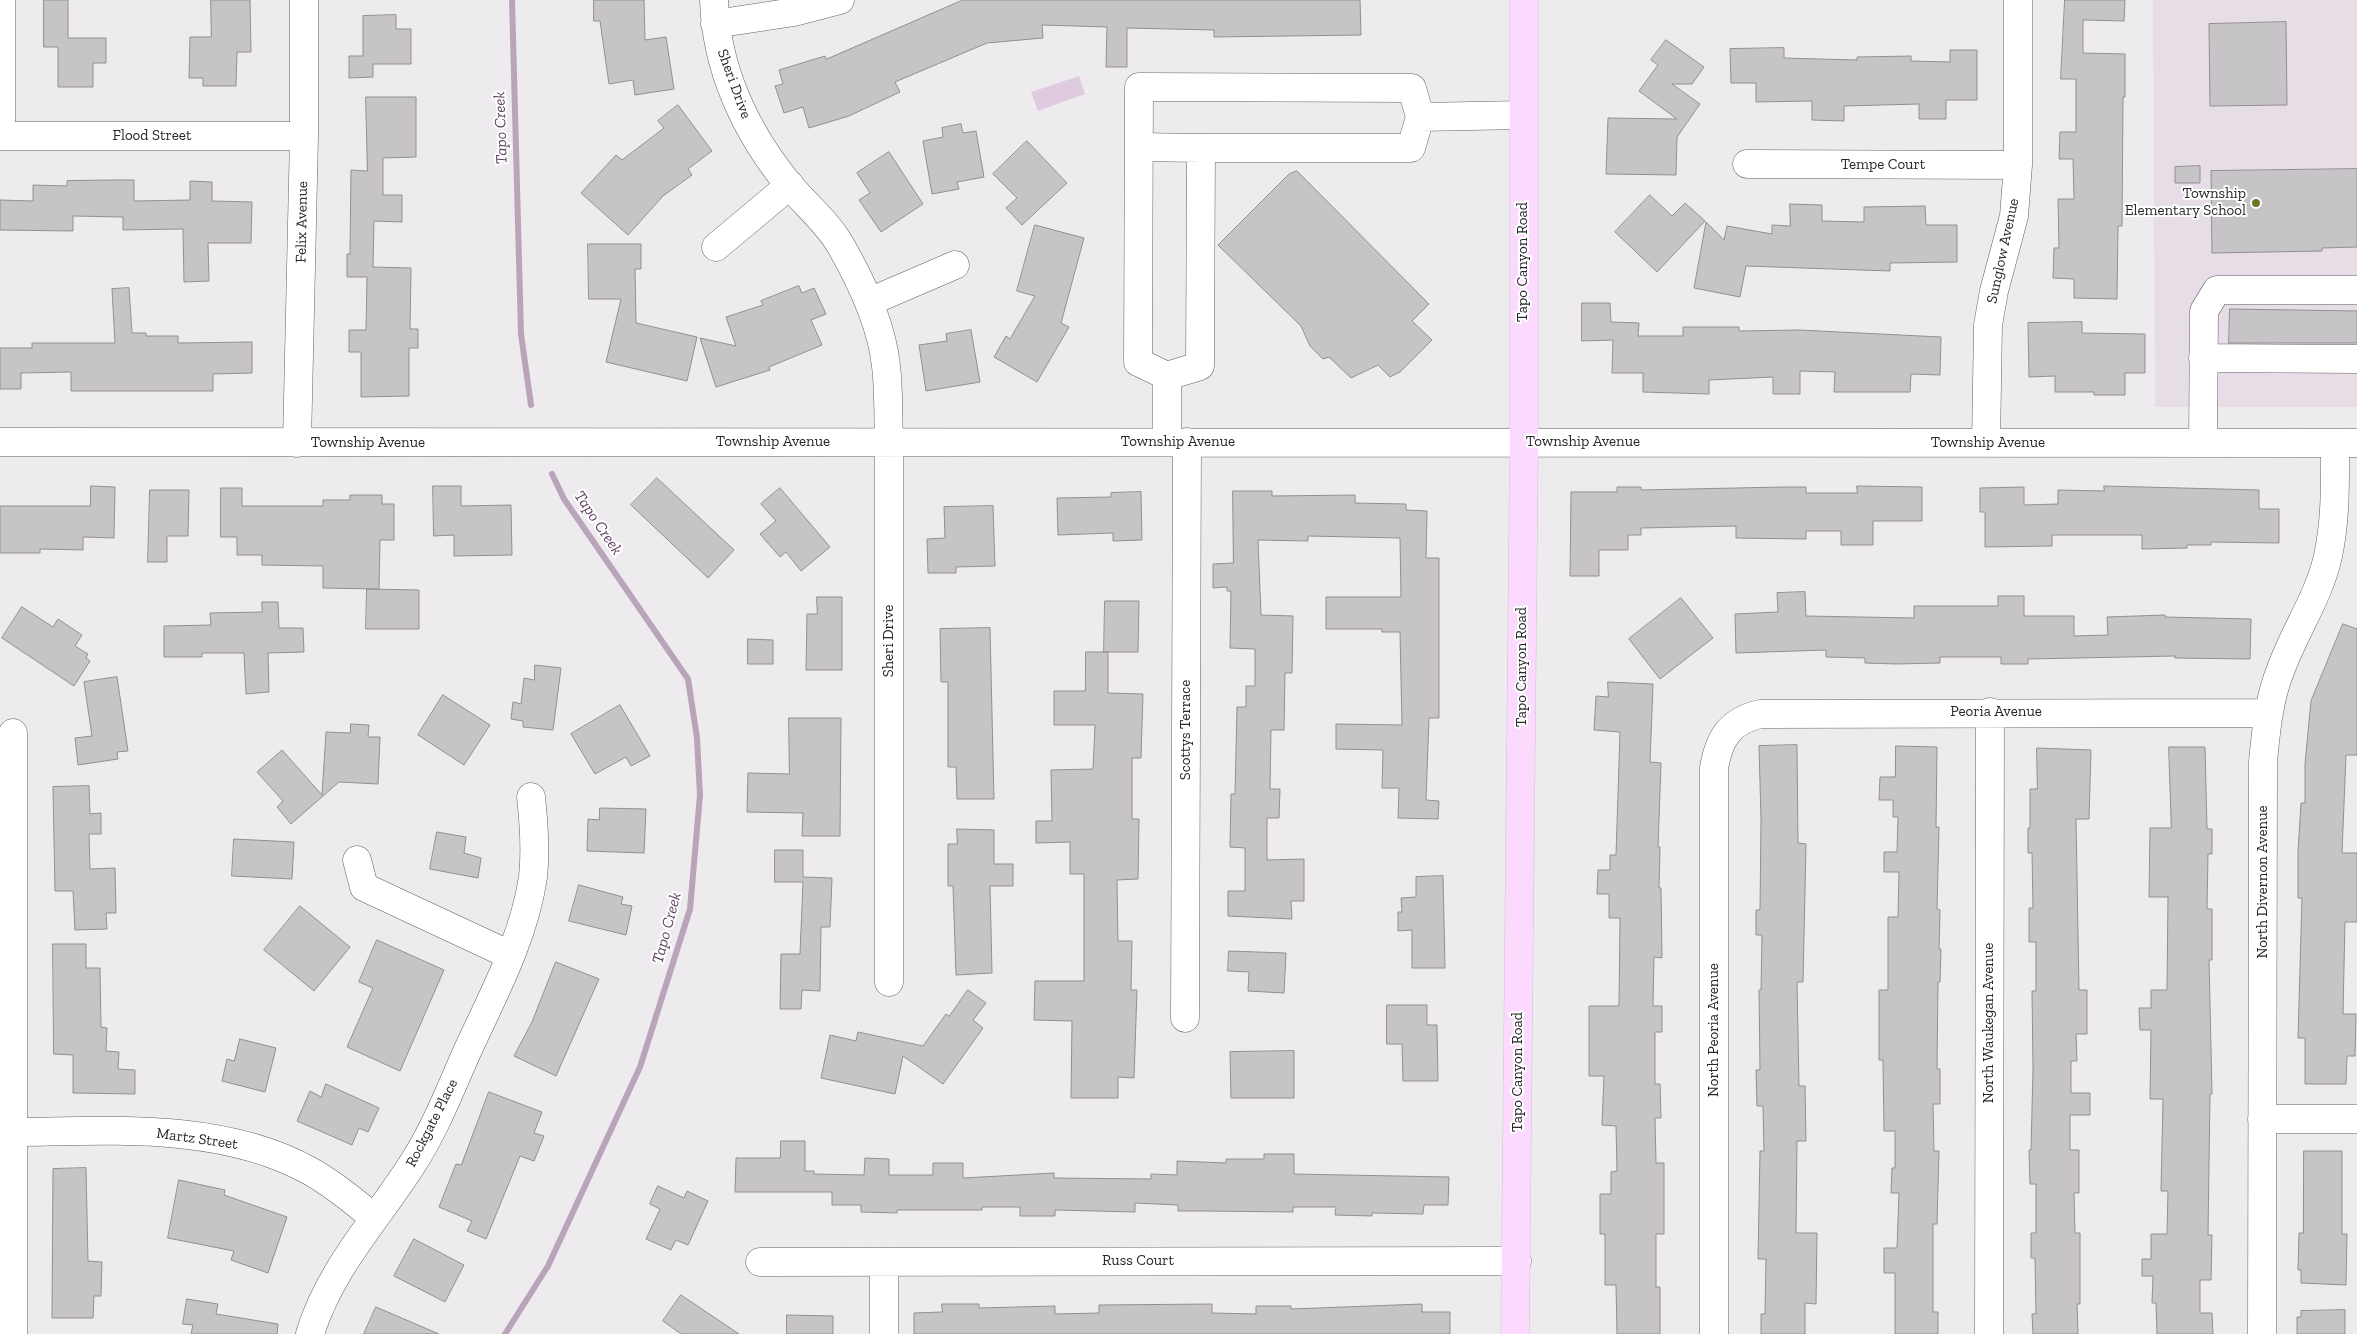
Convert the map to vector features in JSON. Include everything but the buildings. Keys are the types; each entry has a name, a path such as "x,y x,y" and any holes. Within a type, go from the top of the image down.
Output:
{"main road":[{"name":"Tapo Canyon Road","path":"1516,1334 1524,442 1524,0"}],"street":[{"path":"0,136 1,0"},
{"name":"Felix Avenue","path":"297,443 304,136 304,0"},
{"path":"714,12 794,12 840,0"},
{"name":"Sunglow Avenue","path":"1986,443 1988,325 1994,290 2014,216 2018,165 2018,0"},
{"name":"Sheri Drive","path":"714,12 724,64 741,112 762,149 841,245 870,302 886,365 889,442 889,982"},
{"path":"1139,147 1411,148 1420,117 1412,88 1139,87 1137,210 1138,362 1167,376 1200,366 1201,148"},
{"path":"1420,117 1523,115"},
{"name":"Flood Street","path":"0,136 304,136"},
{"name":"Tempe Court","path":"1747,164 2018,165"},
{"path":"716,247 790,185"},
{"path":"870,302 955,265"},
{"path":"2203,443 2204,311 2218,290 2357,290"},
{"path":"2204,358 2357,359"},
{"name":"Scottys Terrace","path":"1167,376 1177,442 1185,1018"},
{"name":"Township Avenue","path":"0,442 2346,443"},
{"name":"North Divernon Avenue","path":"2262,1334 2263,762 2268,713 2281,669 2315,598 2328,557 2346,443"},
{"name":"Peoria Avenue","path":"1729,730 1743,718 1760,714 1990,712 2268,713"},
{"name":"North Waukegan Avenue","path":"1989,1334 1990,712"},
{"name":"North Peoria Avenue","path":"1714,1334 1714,768 1718,748 1729,730"},
{"path":"13,733 6,1132 13,1334"},
{"name":"Rockgate Place","path":"310,1334 330,1285 351,1249 414,1162 443,1104 510,955 524,919 533,876 535,835 532,797"},
{"path":"357,860 364,887 510,955"},
{"path":"2262,1119 2357,1119"},
{"name":"Martz Street","path":"6,1132 175,1133 235,1142 271,1154 309,1171 342,1192 374,1218"},
{"name":"Russ Court","path":"760,1262 1517,1261"},
{"path":"884,1262 884,1334"}],"shaded area":[{"name":"Township Elementary School","path":"2153,0 2357,0 2357,407 2155,407"},
{"path":"1079,76 1085,94 1038,111 1031,92"}],"waterway":[{"name":"Tapo Creek","path":"512,0 521,334 531,405"},
{"name":"Tapo Creek","path":"505,1334 548,1266 640,1067 690,909 700,795 697,738 688,679 564,499 552,474"}],"place":[{"name":"Township Elementary School","path":"2256,203"}]}
